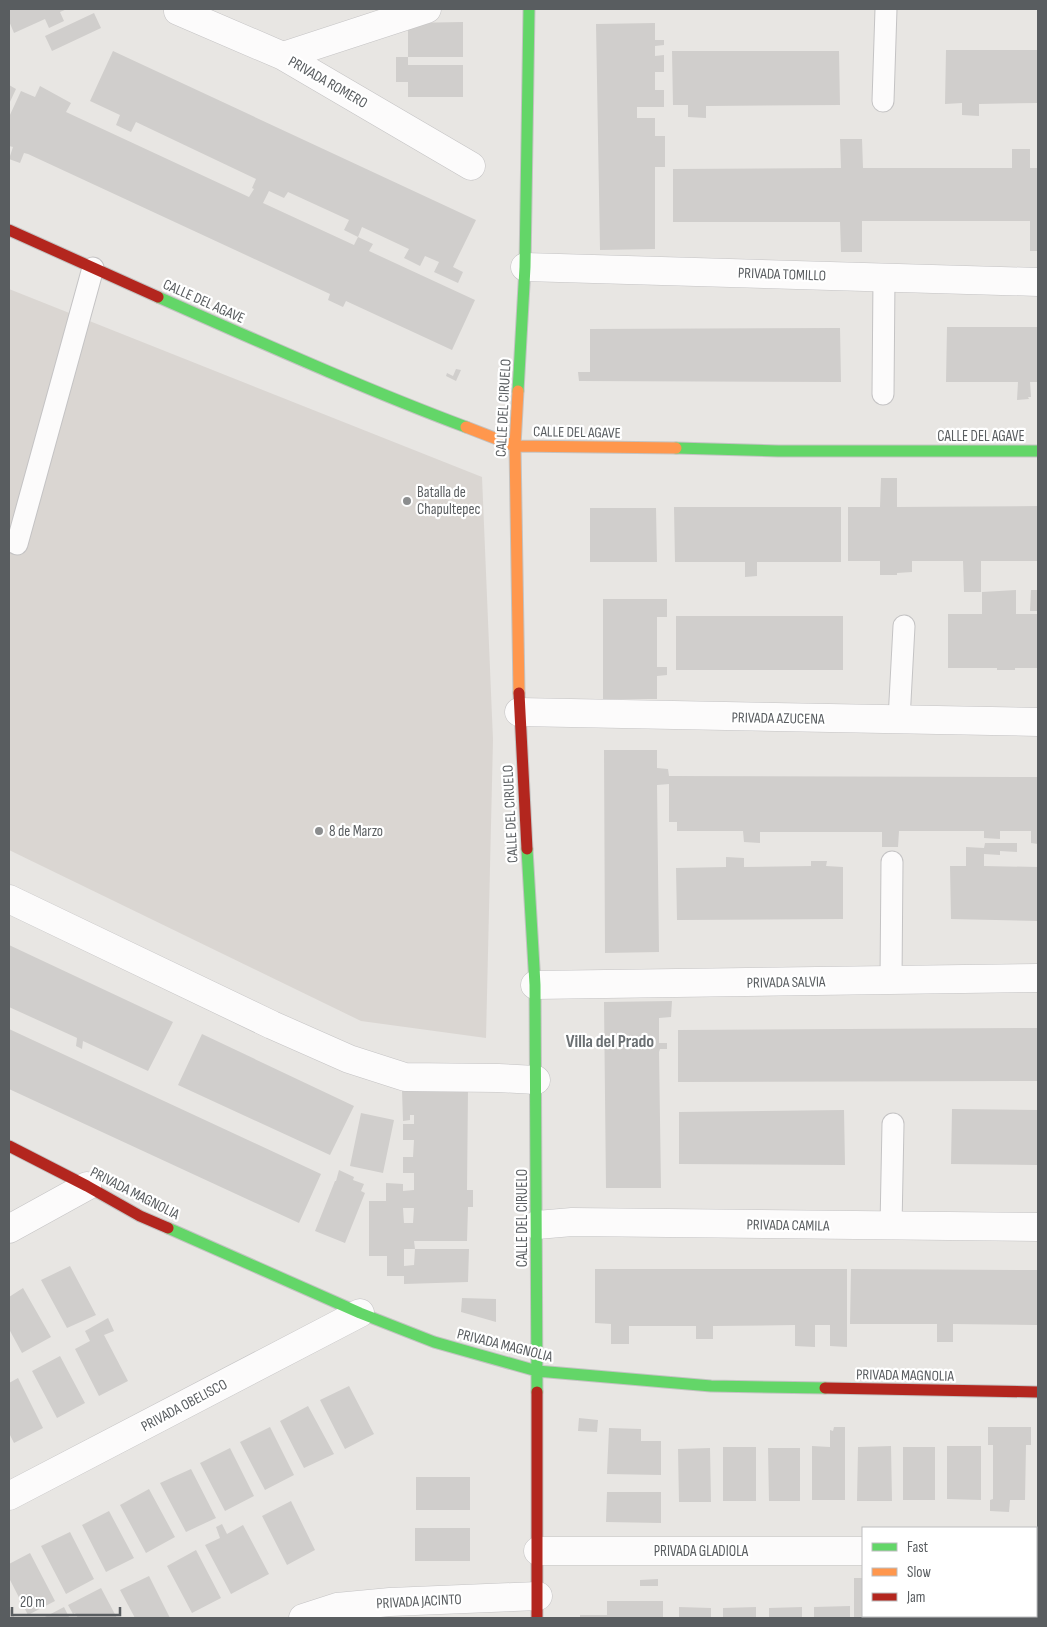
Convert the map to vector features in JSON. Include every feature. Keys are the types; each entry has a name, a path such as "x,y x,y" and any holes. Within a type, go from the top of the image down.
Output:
{"street":[{"path":"283,56 427,9"},
{"name":"CALLE DEL CIRUELO","path":"529,9 525,267 515,446 519,712 534,985 536,1080 537,1607"},
{"name":"PRIVADA ROMERO","path":"178,11 283,56 471,166"},
{"name":"CALLE DEL AGAVE","path":"9,230 284,353 425,412 515,446 650,447 778,451 1038,451"},
{"name":"PRIVADA TOMILLO","path":"525,267 1038,282"},
{"name":"PRIVADA AZUCENA","path":"519,712 1038,722"},
{"path":"9,898 272,1025 349,1059 405,1077 536,1080"},
{"name":"PRIVADA SALVIA","path":"534,985 1038,978"},
{"name":"PRIVADA MAGNOLIA","path":"9,1146 88,1186 140,1216 360,1313 434,1342 537,1371 711,1386 1038,1392"},
{"path":"9,1229 88,1186"},
{"name":"PRIVADA CAMILA","path":"537,1225 572,1222 1038,1227"},
{"name":"PRIVADA OBELISCO","path":"9,1496 360,1313"},
{"name":"PRIVADA GLADIOLA","path":"538,1551 862,1551"},
{"name":"PRIVADA JACINTO","path":"303,1618 337,1607 390,1602 537,1607"}],"lane":[{"path":"883,101 886,9"},
{"path":"17,544 93,268"},
{"path":"883,394 884,278"},
{"path":"899,720 904,626"},
{"path":"891,980 892,862"},
{"path":"891,1226 892,1124"}],"shaded area":[{"path":"9,289 482,477 493,740 486,1038 361,1021 9,850"}],"building":[{"path":"9,9 67,9 60,12 64,21 49,28 45,19 14,33 9,21"},
{"path":"94,13 101,28 52,51 45,36"},
{"path":"463,22 463,57 408,57 408,23"},
{"path":"655,23 655,40 664,40 664,45 655,46 655,56 664,55 664,72 655,72 655,90 664,90 664,107 637,107 637,118 655,118 655,136 665,136 665,167 655,167 655,249 600,250 596,24"},
{"path":"946,50 1038,50 1038,103 979,104 979,116 962,115 962,103 945,104"},
{"path":"113,51 476,220 453,267 463,272 458,283 434,272 439,262 425,256 420,266 404,258 409,249 362,227 358,237 373,244 369,251 475,300 452,350 346,301 343,307 328,300 330,294 28,154 24,153 20,163 9,159 13,147 9,146 9,117 21,91 35,97 40,86 71,103 66,112 249,197 254,189 252,188 256,179 136,122 131,132 116,125 120,115 90,101","holes":["269,191 284,198 288,192 349,220 344,230 358,237 354,245 263,203"]},
{"path":"672,51 839,51 840,105 706,106 706,118 688,117 688,105 673,105"},
{"path":"396,57 408,57 408,65 463,65 463,97 408,97 408,82 396,82"},
{"path":"9,85 16,89 9,104"},
{"path":"840,139 862,139 863,168 1012,168 1012,149 1030,149 1030,168 1038,168 1038,251 1030,251 1030,221 862,221 862,252 841,252 840,222 673,222 673,169 841,168"},
{"path":"947,327 1038,327 1038,382 1030,382 1031,397 1028,397 1029,399 1017,400 1018,382 946,382"},
{"path":"840,328 841,382 579,381 578,372 590,372 590,329"},
{"path":"456,369 461,370 456,381 446,376 447,373 453,376"},
{"path":"881,478 897,478 897,507 1038,506 1038,561 981,561 981,592 964,592 963,561 912,561 912,572 897,573 897,575 880,575 880,561 848,561 848,507 880,507"},
{"path":"674,507 841,507 841,562 757,562 757,576 745,577 745,562 675,562"},
{"path":"590,508 656,508 657,562 590,562"},
{"path":"1016,590 1016,614 1038,614 1038,668 997,670 997,668 948,668 948,614 982,614 982,592"},
{"path":"1031,590 1038,590 1038,611 1030,611"},
{"path":"603,599 667,599 667,617 657,617 657,667 667,667 667,675 657,676 657,699 603,699"},
{"path":"676,616 843,616 843,670 676,670"},
{"path":"604,750 657,750 657,768 668,769 669,776 1038,777 1038,844 1031,843 1031,831 1000,831 1000,839 984,838 984,831 899,831 898,847 882,847 882,832 760,832 760,843 744,842 743,831 677,831 677,822 669,822 669,784 657,785 659,952 605,953"},
{"path":"985,843 1017,843 1017,852 1000,851 1000,855 984,854 984,866 1038,867 1038,921 951,919 950,866 966,866 966,847 984,848"},
{"path":"726,857 744,858 744,867 811,866 811,861 827,861 826,866 843,867 843,919 677,920 676,868 726,867"},
{"path":"9,945 173,1022 148,1071 83,1041 82,1049 76,1046 77,1038 9,1007"},
{"path":"672,1001 671,1017 659,1018 659,1043 667,1043 667,1049 660,1049 659,1052 661,1188 606,1188 604,1002"},
{"path":"1038,1028 1038,1081 678,1082 678,1030"},
{"path":"9,1029 321,1174 299,1223 9,1089"},
{"path":"202,1034 354,1106 330,1155 178,1085"},
{"path":"468,1089 467,1190 473,1190 473,1207 468,1207 467,1241 414,1241 415,1249 469,1249 468,1282 404,1284 404,1276 387,1276 387,1256 369,1256 369,1201 386,1201 386,1183 403,1184 403,1191 414,1190 414,1173 403,1173 403,1157 413,1157 414,1140 403,1140 403,1124 414,1124 414,1115 410,1115 410,1120 403,1121 402,1090","holes":["403,1208 414,1208 413,1223 404,1223","404,1249 415,1249 414,1265 404,1266"]},
{"path":"952,1109 1038,1110 1038,1165 951,1164"},
{"path":"844,1110 845,1165 679,1164 679,1112"},
{"path":"361,1113 394,1120 383,1173 350,1166"},
{"path":"339,1170 354,1177 353,1180 364,1184 361,1191 365,1193 345,1243 315,1231"},
{"path":"70,1266 96,1315 67,1328 41,1280"},
{"path":"595,1269 847,1269 847,1347 830,1346 830,1325 815,1325 815,1347 795,1346 795,1325 713,1326 713,1339 696,1339 696,1326 629,1326 629,1344 611,1344 611,1324 595,1323"},
{"path":"851,1269 1038,1270 1038,1325 953,1324 953,1342 937,1342 937,1324 850,1324"},
{"path":"23,1288 51,1337 22,1353 9,1329 9,1297"},
{"path":"462,1298 496,1299 496,1322 461,1312"},
{"path":"108,1318 114,1331 104,1335 128,1381 99,1396 75,1349 90,1341 85,1331"},
{"path":"60,1356 85,1403 57,1418 32,1371"},
{"path":"18,1378 43,1428 14,1443 9,1433 9,1383"},
{"path":"349,1386 374,1434 345,1449 320,1400"},
{"path":"308,1406 334,1454 304,1468 280,1421"},
{"path":"579,1418 598,1420 597,1432 578,1431"},
{"path":"270,1427 294,1475 265,1490 240,1442"},
{"path":"834,1427 845,1427 845,1500 812,1500 812,1446 830,1447 830,1430 833,1431"},
{"path":"988,1427 1031,1427 1031,1445 1026,1445 1025,1500 1010,1500 1009,1512 990,1511 990,1500 993,1499 993,1445 988,1445"},
{"path":"609,1428 641,1429 641,1441 661,1441 661,1475 607,1474"},
{"path":"891,1446 892,1501 857,1501 858,1447"},
{"path":"947,1446 981,1446 981,1500 947,1499"},
{"path":"723,1447 756,1447 756,1501 723,1501"},
{"path":"903,1447 935,1447 935,1500 903,1500"},
{"path":"230,1448 254,1496 225,1511 200,1463"},
{"path":"710,1448 711,1502 679,1502 678,1449"},
{"path":"768,1448 800,1448 800,1501 769,1501"},
{"path":"191,1469 216,1518 186,1532 160,1483"},
{"path":"416,1477 470,1477 470,1510 416,1510"},
{"path":"149,1489 175,1537 146,1553 120,1505"},
{"path":"607,1492 661,1492 661,1523 606,1522"},
{"path":"291,1501 315,1550 287,1565 262,1516"},
{"path":"109,1511 134,1558 106,1572 82,1525"},
{"path":"222,1524 227,1534 243,1525 269,1574 231,1594 205,1545 220,1538 216,1527"},
{"path":"415,1528 470,1528 470,1561 415,1561"},
{"path":"70,1532 94,1579 66,1594 41,1546"},
{"path":"196,1550 221,1598 192,1613 167,1566"},
{"path":"30,1553 55,1601 28,1615 9,1578 9,1564"},
{"path":"149,1576 170,1618 135,1618 120,1590"},
{"path":"854,1578 862,1578 862,1617 891,1618 854,1618"},
{"path":"658,1579 658,1586 640,1586 640,1580"},
{"path":"101,1588 117,1618 78,1618 75,1613 73,1614 68,1605"},
{"path":"607,1601 663,1601 663,1618 580,1618 580,1615 607,1615"},
{"path":"850,1606 850,1618 814,1618 814,1607"},
{"path":"9,1607 15,1618 9,1618"},
{"path":"64,1607 68,1618 43,1618"},
{"path":"679,1607 711,1608 711,1618 679,1618"},
{"path":"756,1607 756,1618 723,1618 723,1608"},
{"path":"802,1607 802,1618 769,1618 769,1608"},
{"path":"904,1617 936,1617 936,1618"}],"traffic: fast":[{"path":"518,391 525,267 529,9"},
{"path":"158,297 350,381 466,427"},
{"path":"676,448 778,451 1038,451"},
{"path":"527,849 535,985 537,1392"},
{"path":"168,1228 360,1313 434,1342 537,1371 711,1386 825,1388"}],"traffic: slow":[{"path":"518,391 515,446 519,693"},
{"path":"466,427 515,446 676,448"}],"traffic: jam":[{"path":"9,230 158,297"},
{"path":"519,693 527,849"},
{"path":"9,1146 140,1216 168,1228"},
{"path":"825,1388 1038,1392"},
{"path":"537,1392 537,1618"}],"place":[{"name":"Batalla de Chapultepec","path":"407,501"},
{"name":"8 de Marzo","path":"319,831"}],"district":[{"name":"Villa del Prado","path":"610,1041"}]}
